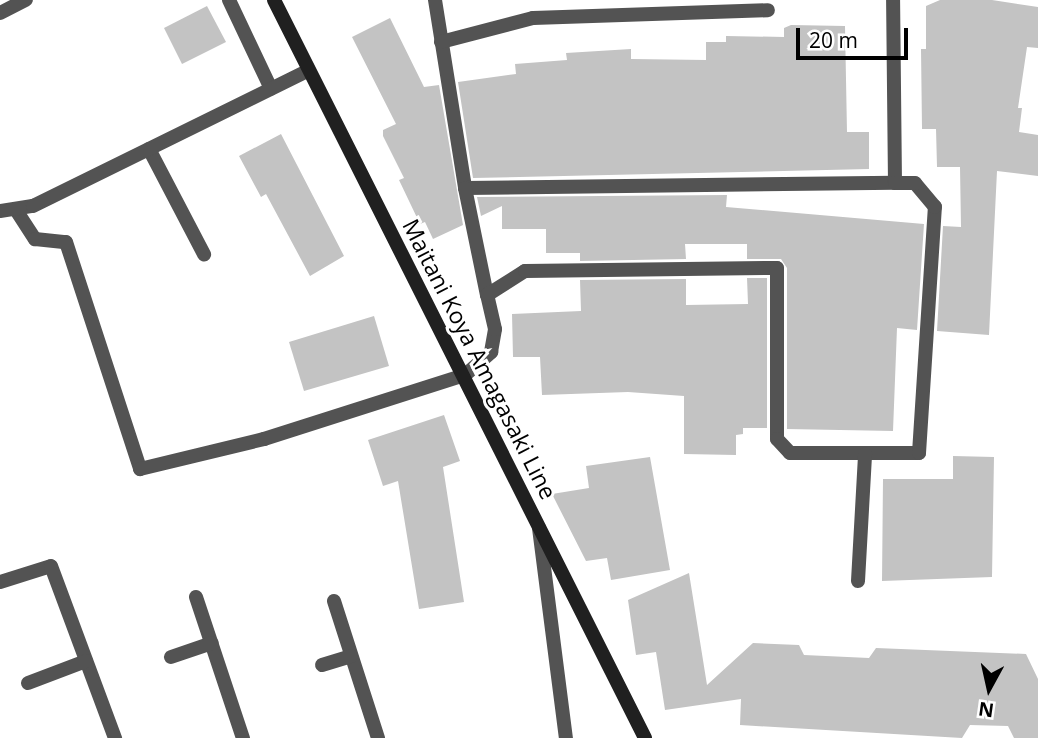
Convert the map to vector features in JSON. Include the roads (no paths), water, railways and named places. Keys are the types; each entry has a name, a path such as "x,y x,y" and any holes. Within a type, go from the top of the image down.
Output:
{"main road":[{"name":"Maitani Koya Amagasaki Line","path":"275,0 307,71 465,374 645,738"}],"street":[{"path":"0,13 26,0"},
{"path":"229,0 271,89"},
{"path":"16,210 35,239 66,242 139,469 264,439 465,374 491,352 495,329 465,188 435,0"},
{"path":"893,0 895,183"},
{"path":"442,42 533,18 768,10"},
{"path":"0,211 33,206 307,71"},
{"path":"149,149 204,254"},
{"path":"465,188 915,183 935,207 919,453 790,453 777,439 777,268 524,271 487,295"},
{"path":"858,582 865,454"},
{"path":"538,525 566,738"},
{"path":"0,582 51,566 115,738"},
{"path":"196,597 243,738"},
{"path":"334,601 378,738"},
{"path":"171,657 212,643"},
{"path":"322,665 351,656"},
{"path":"28,683 86,661"}]}
